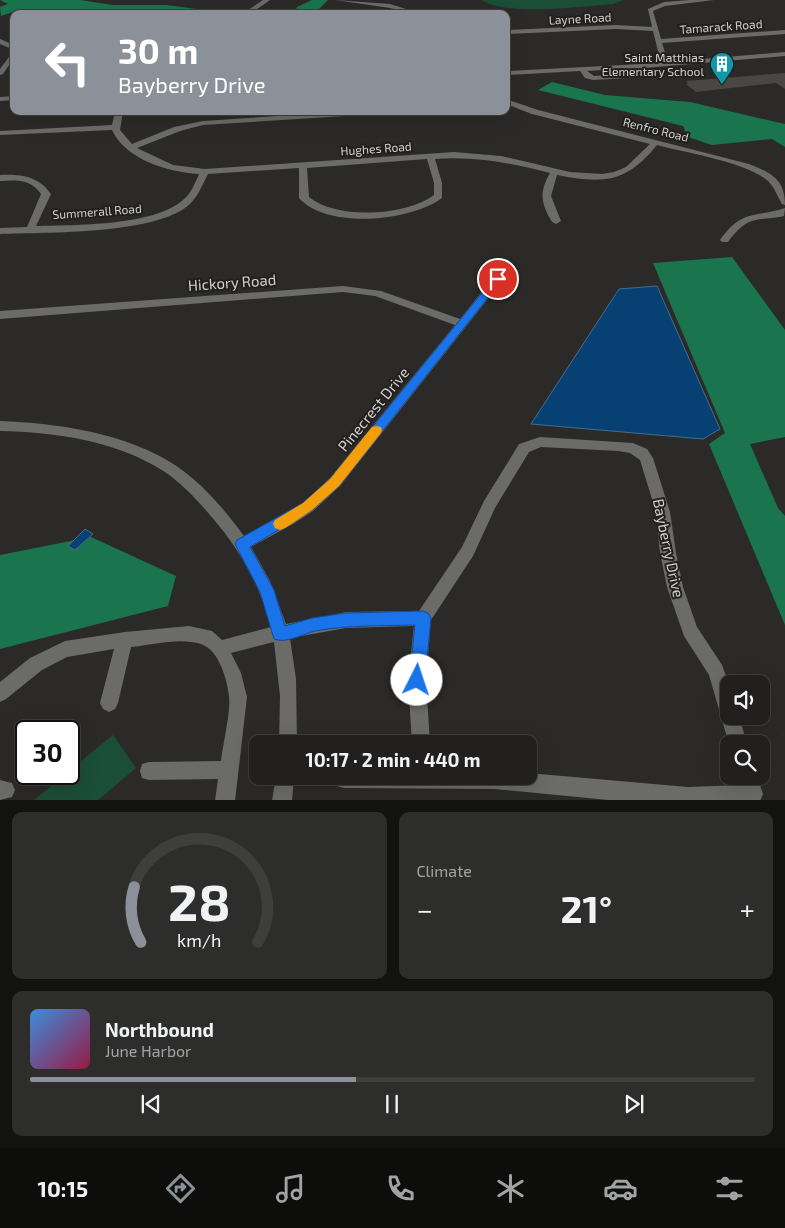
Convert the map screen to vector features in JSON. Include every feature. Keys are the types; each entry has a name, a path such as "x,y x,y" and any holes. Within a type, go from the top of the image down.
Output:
{"street":[{"path":"338,0 390,6 404,10"},
{"path":"390,6 400,0"},
{"path":"664,64 650,10 664,4 710,0"},
{"path":"256,1 266,1"},
{"path":"251,10 266,1"},
{"name":"Layne Road","path":"510,32 616,27 654,29"},
{"name":"Tamarack Road","path":"658,41 785,32"},
{"path":"510,73 582,69 588,76 593,78 645,75 639,66 785,54"},
{"path":"0,73 10,58"},
{"name":"Renfro Road","path":"510,103 535,112 656,142 753,169 776,183 785,202"},
{"path":"0,133 116,127 118,115"},
{"path":"131,147 177,129 203,123 329,115"},
{"name":"Hughes Road","path":"116,127 117,133 124,142 170,167 205,172 454,155 483,156 590,177 618,174 635,164 656,142"},
{"path":"303,165 304,198 314,208 335,214 402,212 418,209 439,196 438,183 430,156"},
{"path":"555,171 545,191 546,201 556,221"},
{"name":"Summerall Road","path":"0,231 137,222 157,217 187,202 205,172"},
{"path":"0,178 26,178 41,186 46,194 31,228"},
{"path":"725,240 734,227 748,218 781,214 785,211"},
{"name":"Pinecrest Drive","path":"242,544 301,511 335,482 498,279 499,275 496,266"},
{"name":"Hickory Road","path":"0,316 343,289 377,293 462,324"},
{"path":"0,426 36,426 85,434 160,462 185,480 221,516 242,544 266,590 276,617 285,657 288,735"},
{"name":"Bayberry Drive","path":"420,735 417,680 423,618 468,551 489,505 524,448 540,442 633,448 642,453 646,458 664,512 668,553 675,587 690,631 716,671 720,684"},
{"path":"220,648 312,625 346,620 423,618"},
{"path":"0,693 36,664 65,649 125,640 198,635 213,641 220,648 232,673 238,697 225,800"},
{"path":"109,702 125,640"},
{"path":"150,771 230,770"},
{"path":"537,784 688,797 753,794 750,785"},
{"path":"282,800 284,785"}],"green space":[{"path":"0,0 80,0 113,5 166,5 205,10 10,10 10,13 1,16 0,7 8,4"},
{"path":"312,0 328,0 318,10 296,10 297,7"},
{"path":"482,0 623,0 613,4 526,9 494,5"},
{"path":"552,82 605,95 690,102 785,124 785,147 772,139 712,145 688,137 683,126 538,90"},
{"path":"732,257 785,330 785,437 750,444 778,508 785,516 785,625 709,444 725,433 653,263"},
{"path":"91,537 176,576 168,606 0,649 0,555"},
{"path":"113,735 136,768 98,800 34,800 52,785 80,785 80,762"}],"water":[{"path":"657,286 720,429 703,439 531,424 619,289"},
{"path":"85,529 93,534 75,550 68,546"}],"building":[{"name":"Saint Matthias Elementary School","path":"785,73 785,89 776,83 696,92 686,84 688,83 686,81"}],"slow traffic":[{"path":"280,524 308,507 335,482 376,430"}],"place":[{"name":"Saint Matthias Elementary School","path":"722,85"}],"route":[{"path":"417,680 423,618 346,620 312,625 280,634 266,590 248,552 242,544 288,520 308,507 335,482 498,279"}]}
